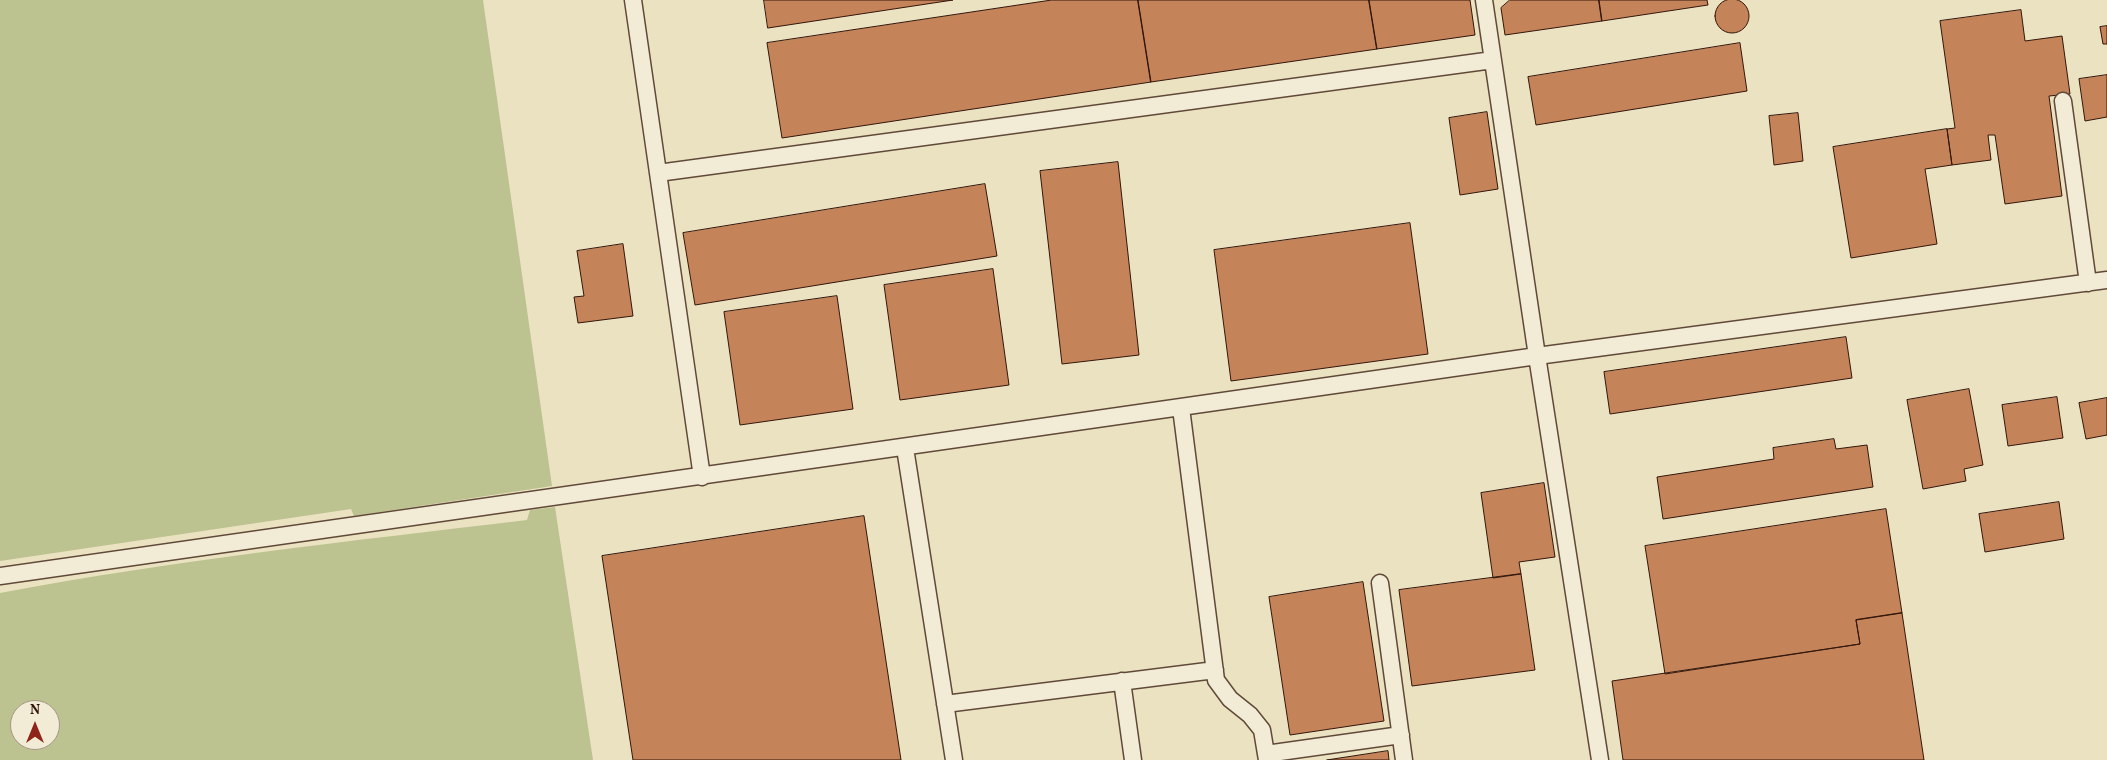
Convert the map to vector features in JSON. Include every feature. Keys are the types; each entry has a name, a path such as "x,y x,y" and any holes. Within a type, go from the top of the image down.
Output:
{"lane":[{"path":"633,0 702,477"},
{"path":"1484,0 1600,760"},
{"path":"658,173 1493,60"},
{"path":"2063,101 2088,283"},
{"path":"0,576 905,448 1537,356 2107,280"},
{"path":"1181,408 1216,680 1230,699 1250,715 1262,730 1266,757 1401,735"},
{"path":"905,448 954,760"},
{"path":"1380,583 1404,760"},
{"path":"945,704 1215,670"},
{"path":"1122,681 1133,760"}],"green space":[{"path":"0,0 483,0 552,486 354,516 351,509 0,561"},
{"path":"555,507 593,760 0,760 0,593 197,561 527,520 530,510"}],"building":[{"path":"1732,-1 1744,4 1749,16 1744,28 1732,33 1720,28 1715,16 1720,4"},
{"path":"764,0 953,0 768,28"},
{"path":"1052,0 1138,0 1151,82 782,138 767,43"},
{"path":"1138,0 1369,0 1377,49 1151,82"},
{"path":"1369,0 1470,0 1475,35 1377,49"},
{"path":"1510,0 1599,0 1602,21 1505,35 1501,8"},
{"path":"1599,0 1707,0 1708,5 1602,21"},
{"path":"2021,10 2025,41 2062,36 2070,94 2049,96 2062,196 2005,204 1995,135 1988,135 1991,160 1952,165 1947,129 1955,128 1940,21"},
{"path":"2107,26 2107,44 2103,44 2100,27"},
{"path":"1740,43 1747,91 1536,125 1528,77"},
{"path":"2107,75 2107,117 2085,121 2079,79"},
{"path":"1487,112 1498,189 1460,195 1449,118"},
{"path":"1798,113 1803,161 1774,165 1769,116"},
{"path":"1947,129 1952,165 1925,169 1937,244 1851,258 1833,147"},
{"path":"1118,162 1139,355 1062,364 1040,171"},
{"path":"985,184 997,256 695,305 683,233"},
{"path":"1410,223 1428,354 1231,381 1214,250"},
{"path":"623,244 633,316 578,323 574,297 584,296 577,251"},
{"path":"993,269 1009,385 900,400 884,285"},
{"path":"837,296 853,409 740,425 724,312"},
{"path":"1846,337 1852,378 1610,414 1604,372"},
{"path":"1969,389 1983,465 1964,469 1966,481 1923,489 1907,400"},
{"path":"2057,397 2063,438 2008,446 2002,405"},
{"path":"2107,398 2107,435 2086,439 2079,403"},
{"path":"1834,439 1836,449 1867,445 1873,487 1663,519 1657,477 1774,459 1773,448"},
{"path":"1544,483 1555,557 1519,562 1521,574 1493,578 1481,493"},
{"path":"2059,502 2064,539 1985,552 1979,514"},
{"path":"1886,509 1902,613 1856,620 1860,644 1665,674 1645,546"},
{"path":"864,516 901,760 633,760 602,556"},
{"path":"1521,574 1535,670 1412,686 1399,590"},
{"path":"1363,582 1384,721 1290,735 1269,597"},
{"path":"1902,613 1924,760 1623,760 1612,681 1860,644 1856,620"},
{"path":"1388,751 1389,760 1327,760"}]}
